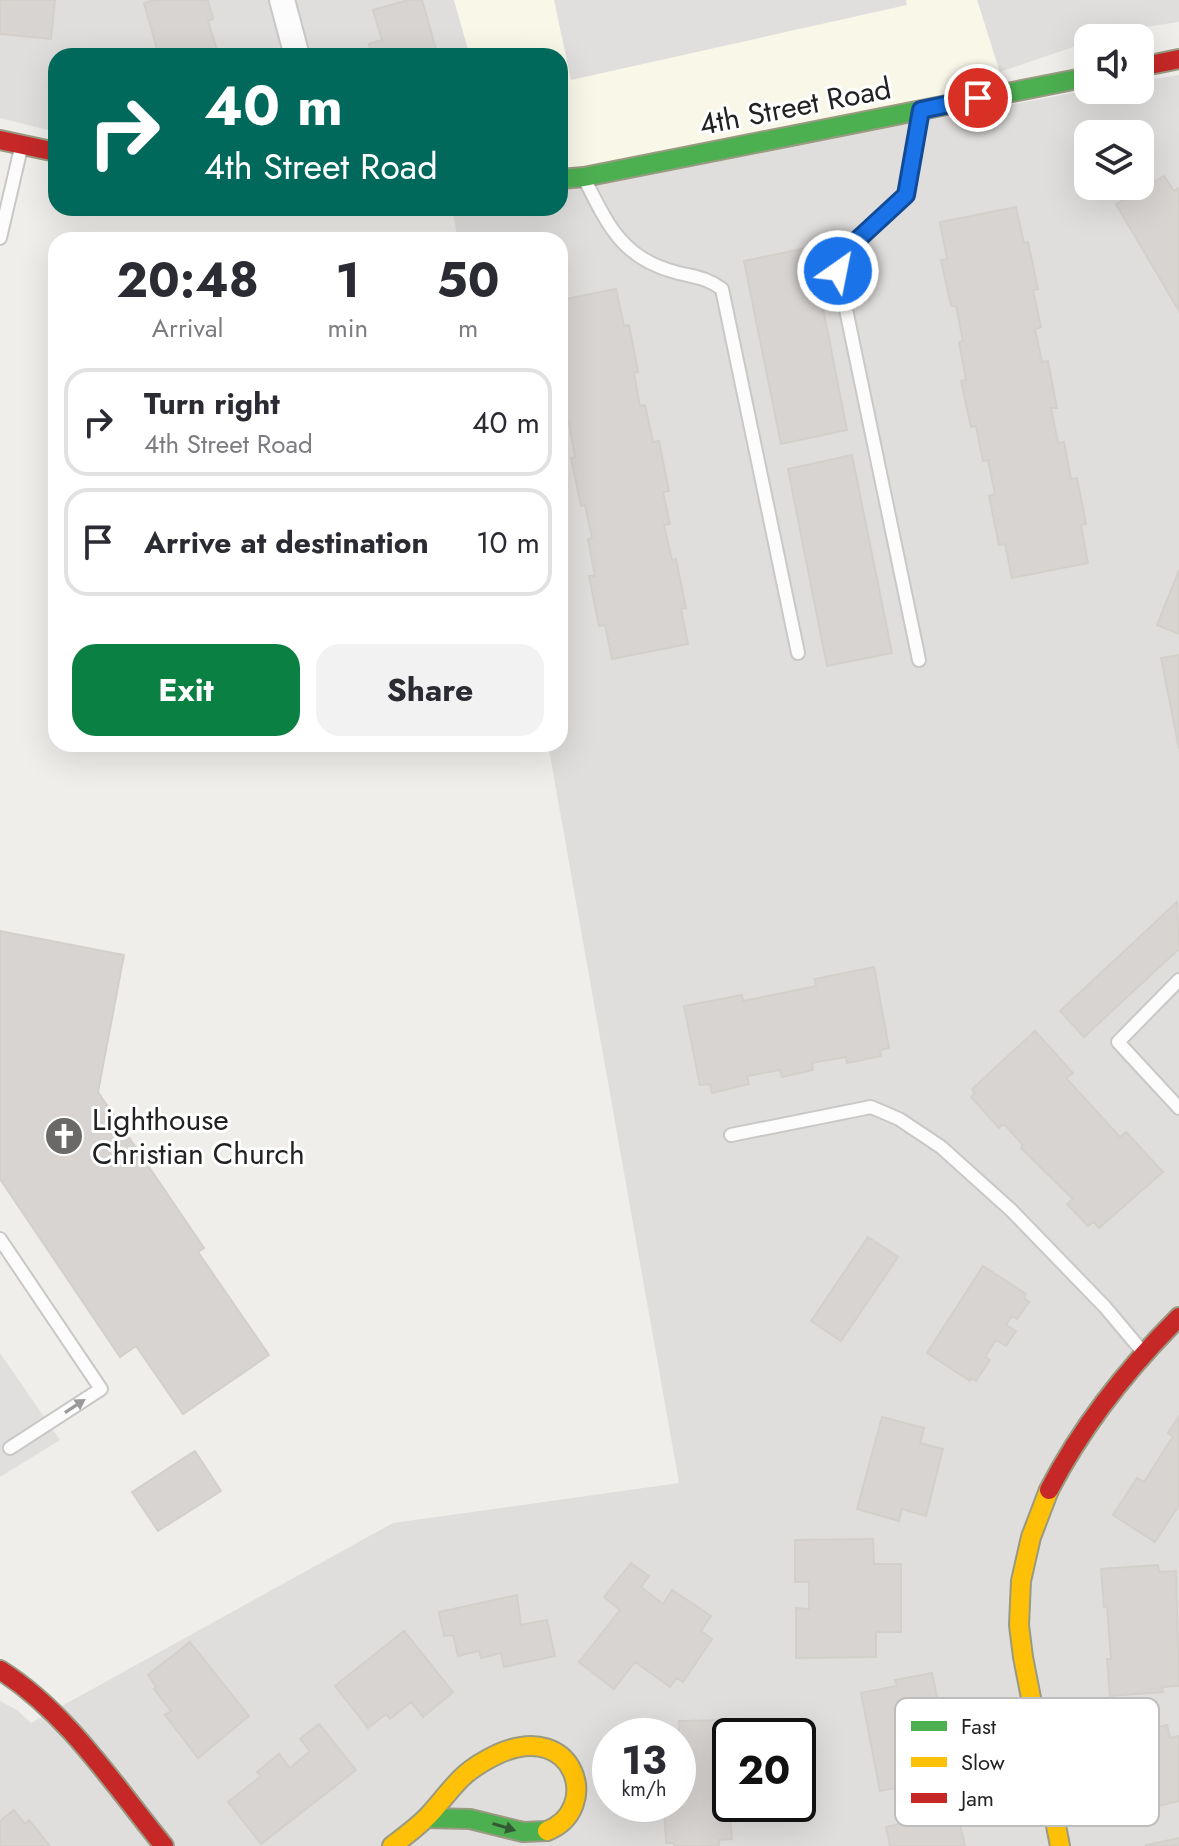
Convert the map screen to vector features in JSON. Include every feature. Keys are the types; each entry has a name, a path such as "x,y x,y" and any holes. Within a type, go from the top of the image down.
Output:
{"street":[{"path":"282,0 295,48"},
{"path":"1154,64 1179,59"},
{"name":"4th Street Road","path":"568,178 1074,80"},
{"path":"0,140 48,150"},
{"path":"1030,1698 1022,1656 1019,1609 1022,1572 1033,1526 1060,1469 1103,1402 1179,1317"},
{"path":"0,1670 27,1687 65,1725 164,1846"},
{"path":"392,1846 427,1818 456,1781 512,1749 529,1744 546,1746 561,1755 572,1768 577,1785 575,1802 567,1817 554,1828 537,1833 519,1832 472,1819 427,1818"},
{"path":"1056,1826 1060,1846"}],"lane":[{"path":"919,660 838,271 854,243 906,195 921,110"},
{"path":"0,238 22,145"},
{"path":"584,177 605,219 631,254 672,272 708,278 722,289 798,653"},
{"path":"1179,980 1118,1042 1179,1108"},
{"path":"731,1135 871,1107 899,1119 941,1147 1011,1210 1105,1307 1144,1353"},
{"path":"0,1239 101,1389 10,1448"}],"shaded area":[{"path":"0,0 454,0 468,48 48,48 48,130 0,118"},
{"path":"454,0 977,0 1006,93 568,172 568,48 468,48"},
{"path":"554,0 906,0 907,5 571,80 568,48 564,48"},
{"path":"977,0 1179,0 1179,22 1154,26 1074,24 1074,47 1000,72"},
{"path":"1179,75 1179,1846 0,1846 0,1701 17,1710 31,1723 393,1523 679,1483 549,752 568,752 568,232 456,232 454,216 568,216 568,188 1074,93 1074,104 1154,104 1154,79"},
{"path":"0,1353 60,1440 0,1477"}],"building":[{"path":"0,0 55,0 51,39 0,34"},
{"path":"154,0 208,0 213,19 208,21 216,48 157,48 144,3"},
{"path":"408,0 422,0 436,48 370,48 369,44 382,40 373,10"},
{"path":"1164,176 1174,191 1179,188 1179,311 1116,204 1123,200 1154,200 1154,182"},
{"path":"1016,207 1024,243 1028,242 1038,289 1033,290 1041,327 1035,329 1042,362 1048,361 1057,408 1051,408 1058,443 1064,442 1071,479 1077,478 1086,524 1081,525 1088,563 1012,578 1005,544 999,545 989,496 995,494 988,460 983,461 976,426 971,427 961,381 966,380 959,342 963,341 956,306 951,306 941,260 947,259 940,222"},
{"path":"811,247 847,430 781,444 744,261"},
{"path":"616,289 624,326 629,325 638,372 634,373 640,406 645,405 653,442 659,441 669,491 663,492 670,524 664,525 672,560 676,559 686,608 681,609 688,644 612,659 605,625 599,626 589,576 595,576 588,539 592,538 585,505 581,506 571,458 575,457 568,423 568,298"},
{"path":"852,455 892,653 827,666 788,469"},
{"path":"1179,570 1179,634 1157,625"},
{"path":"1179,655 1179,749 1161,658"},
{"path":"1177,902 1179,949 1084,1037 1060,1011"},
{"name":"Lighthouse Christian Church","path":"0,931 124,955 98,1092 204,1248 198,1252 269,1355 183,1414 136,1346 120,1357 0,1179"},
{"path":"874,967 889,1048 880,1050 881,1056 847,1063 846,1057 812,1063 813,1070 782,1077 780,1070 747,1076 749,1084 712,1093 710,1084 700,1085 684,1006 742,995 743,1001 816,986 815,979"},
{"path":"1035,1031 1073,1073 1066,1078 1120,1137 1126,1132 1163,1172 1099,1228 1094,1222 1088,1226 1067,1204 1073,1199 1021,1148 1023,1145 1004,1124 999,1128 971,1097 975,1093 972,1089"},
{"path":"868,1237 898,1257 841,1341 811,1321"},
{"path":"983,1266 1026,1294 1024,1298 1029,1302 1017,1319 1012,1316 1006,1325 1016,1331 1006,1346 996,1340 985,1357 990,1360 976,1381 971,1378 970,1381 927,1353"},
{"path":"1179,1416 1179,1505 1155,1542 1113,1515 1137,1478 1144,1482 1173,1436 1168,1433"},
{"path":"882,1417 924,1428 920,1443 943,1449 926,1516 902,1509 899,1521 857,1509"},
{"path":"195,1451 221,1491 158,1531 132,1492"},
{"path":"873,1539 874,1564 901,1564 901,1632 876,1632 876,1657 796,1658 796,1608 809,1609 809,1582 795,1582 795,1540"},
{"path":"631,1563 649,1576 641,1587 663,1604 672,1590 711,1616 701,1631 712,1639 683,1682 677,1678 670,1687 635,1662 614,1689 579,1662 620,1610 604,1597"},
{"path":"1158,1565 1159,1572 1176,1571 1179,1686 1162,1687 1163,1692 1110,1696 1107,1659 1111,1659 1101,1569"},
{"path":"517,1595 521,1625 547,1620 555,1656 504,1667 501,1653 481,1658 479,1651 458,1656 453,1635 444,1636 439,1612"},
{"path":"404,1631 453,1692 423,1717 411,1702 390,1719 386,1714 368,1728 335,1686"},
{"path":"190,1642 249,1716 198,1758 165,1715 171,1711 154,1689 156,1687 148,1675"},
{"path":"932,1673 937,1698 895,1698 895,1788 880,1791 861,1693 897,1686 895,1680"},
{"path":"712,1720 712,1822 731,1822 732,1839 719,1840 719,1846 674,1846 674,1843 666,1843 665,1822 696,1822 696,1721"},
{"path":"319,1724 356,1770 261,1844 228,1802 261,1776 257,1772 279,1754 290,1768 310,1751 300,1739"},
{"path":"1167,1725 1170,1738 1179,1736 1179,1801 1159,1806 1159,1727"},
{"path":"14,1810 25,1824 29,1820 50,1846 0,1846 0,1821"},
{"path":"960,1826 965,1846 890,1846 886,1827"},
{"path":"1179,1838 1179,1846 1146,1846 1146,1845"}],"traffic: fast":[{"path":"568,178 1074,80"},
{"path":"427,1818 470,1819 523,1832 547,1831"}],"traffic: slow":[{"path":"1031,1698 1019,1625 1021,1581 1031,1537 1049,1490"},
{"path":"392,1846 426,1818 459,1780 475,1767 498,1754 525,1746 546,1748 562,1757 572,1772 576,1788 574,1805 564,1820 547,1831"},
{"path":"1056,1826 1060,1846"}],"traffic: jam":[{"path":"1154,64 1179,59"},
{"path":"0,140 48,150"},
{"path":"1049,1490 1076,1442 1107,1398 1179,1317"},
{"path":"0,1670 24,1687 68,1728 164,1846"}],"place":[{"name":"Lighthouse Christian Church","path":"64,1136"}],"route":[{"path":"838,271 854,243 906,195 921,110 978,98"}]}
